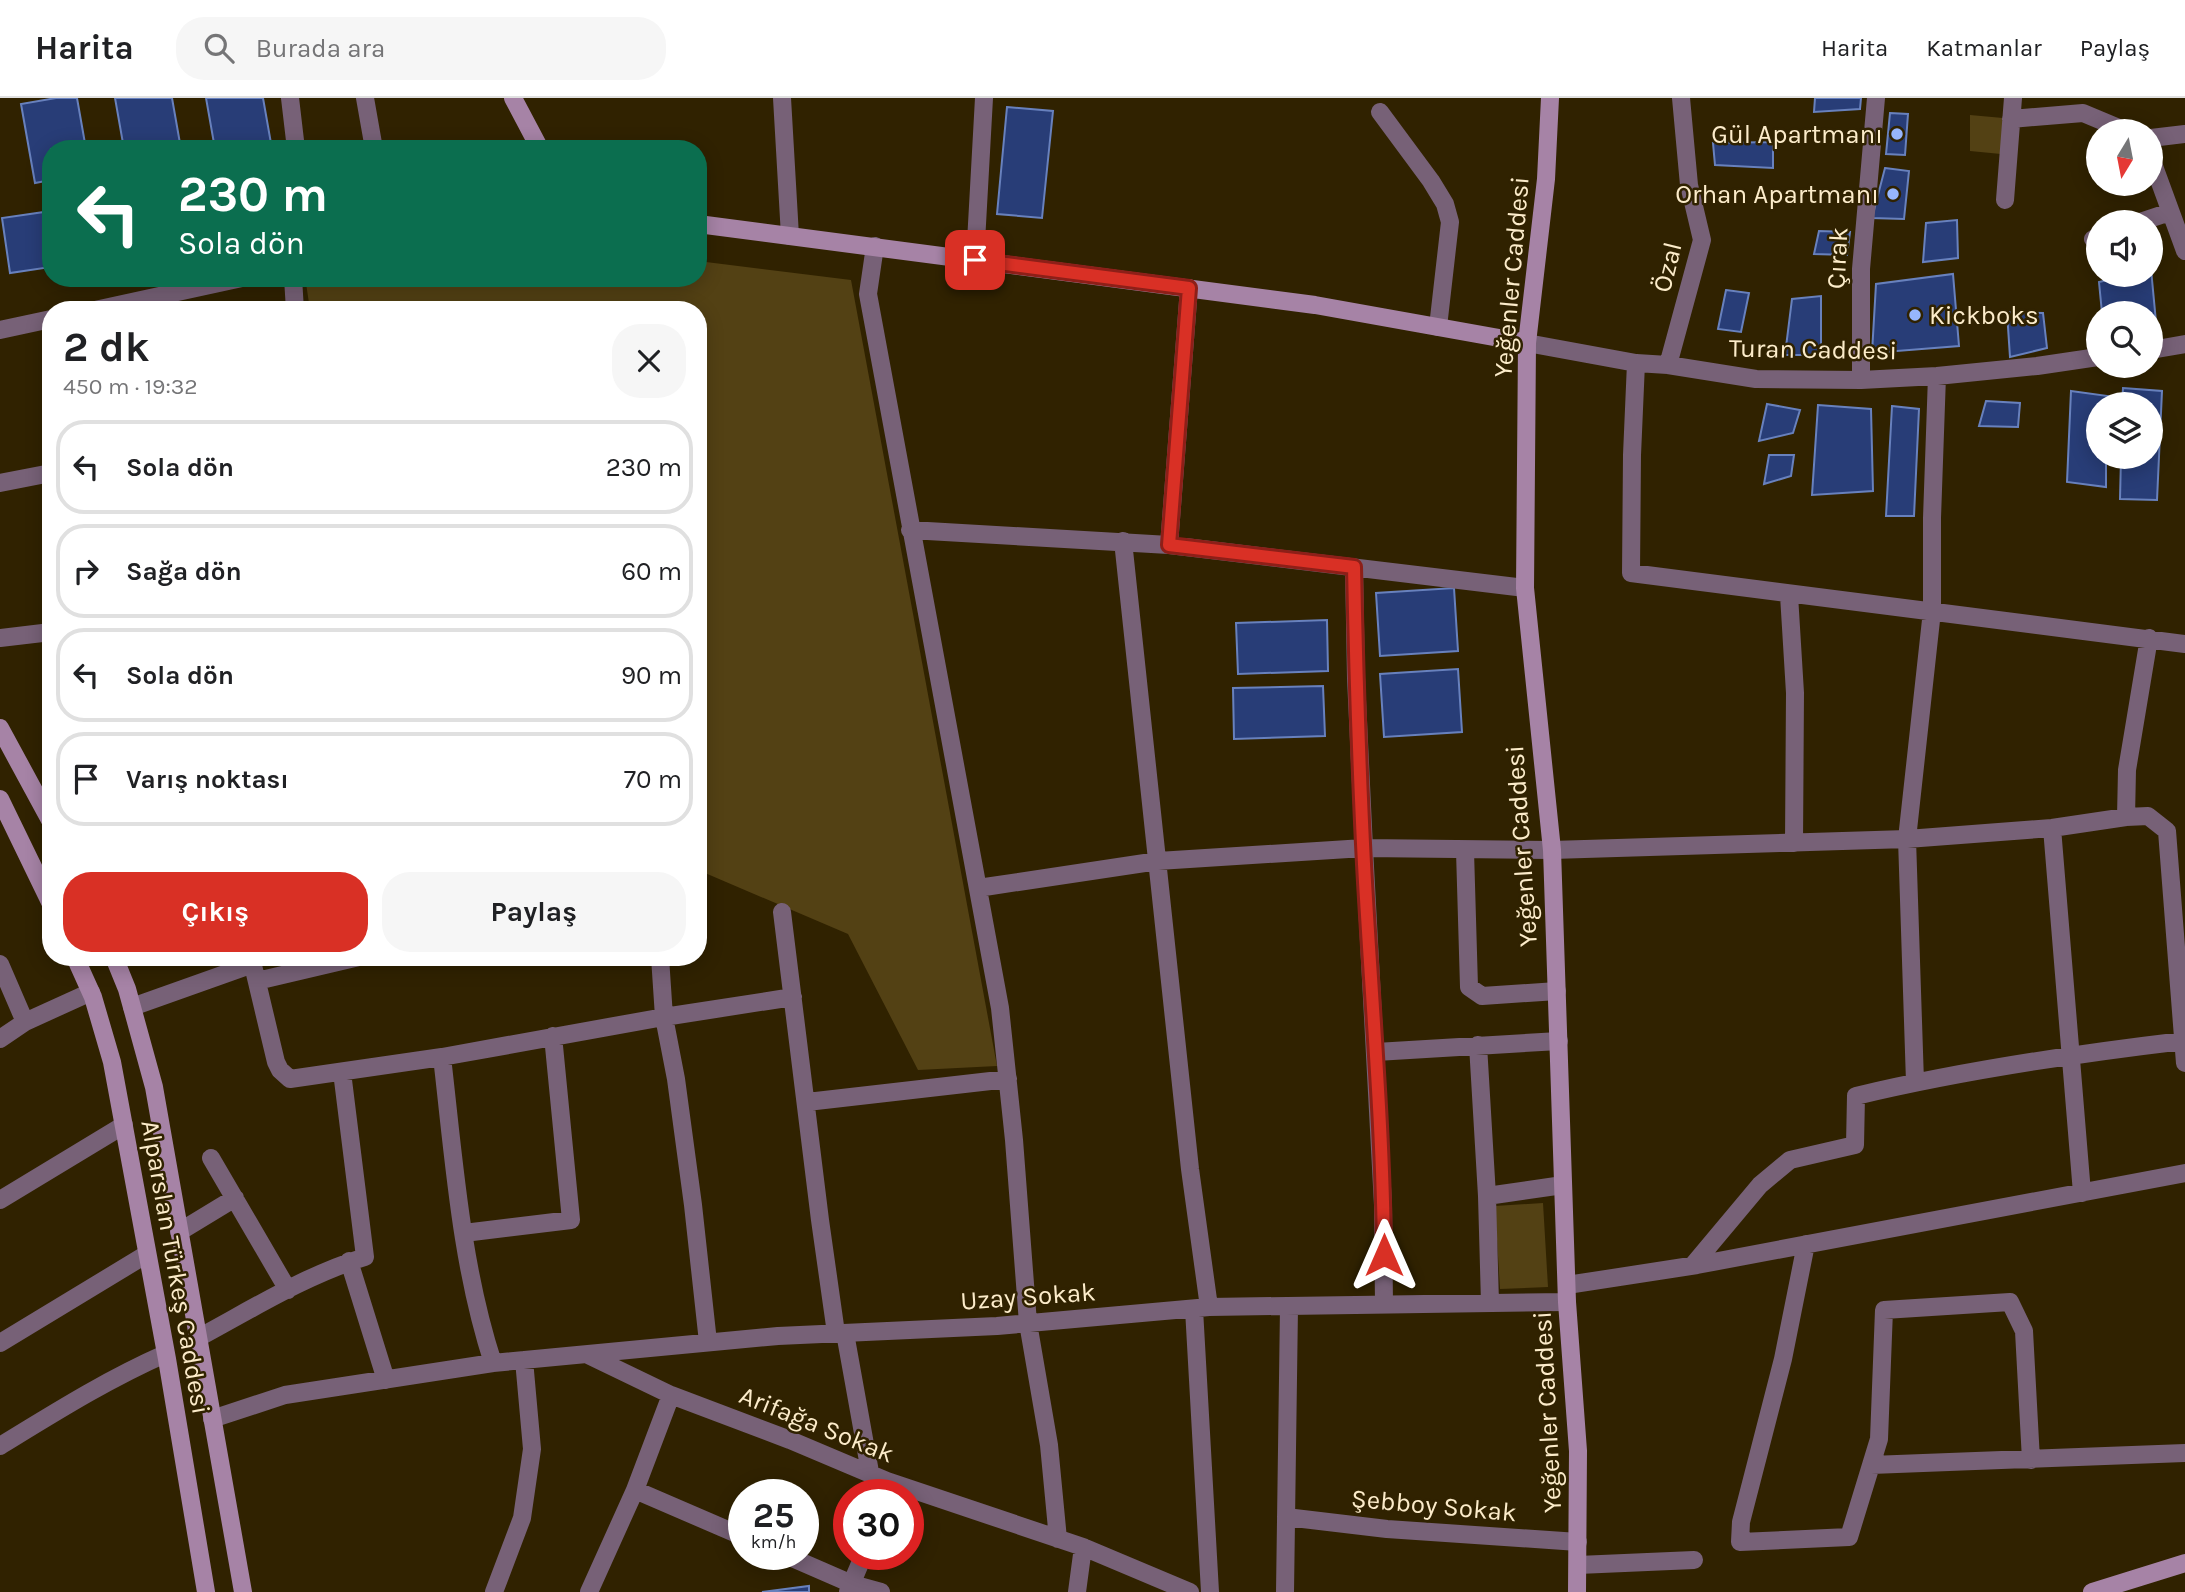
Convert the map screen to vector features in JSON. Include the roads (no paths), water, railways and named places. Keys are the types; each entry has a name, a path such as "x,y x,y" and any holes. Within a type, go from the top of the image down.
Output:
{"street":[{"path":"290,98 295,140"},
{"path":"365,98 372,140"},
{"path":"513,98 535,140"},
{"path":"782,98 790,236"},
{"path":"975,260 984,98"},
{"name":"Yeğenler Caddesi","path":"1550,98 1546,179 1527,343 1525,588 1552,850 1567,1294 1578,1451 1577,1592"},
{"name":"Özal","path":"1668,365 1702,240 1689,185 1681,98"},
{"name":"Çırak","path":"1861,380 1861,269 1876,98"},
{"path":"2005,200 2013,98"},
{"path":"1380,112 1445,204 1450,222 1438,327"},
{"path":"2011,119 2084,113 2098,119"},
{"path":"2163,137 2185,134"},
{"path":"2163,192 2185,251"},
{"path":"2163,214 2170,212"},
{"path":"707,225 1315,305 1527,343"},
{"path":"874,247 868,294 1000,1008 1028,1323 1049,1445 1058,1539"},
{"path":"136,301 201,287"},
{"path":"1169,545 1189,288"},
{"path":"0,330 42,321"},
{"name":"Turan Caddesi","path":"1527,343 1636,363 1668,365 1756,379 1861,380 1937,376 2086,359"},
{"path":"2163,347 2185,344"},
{"path":"1636,363 1631,573 2185,643"},
{"path":"1915,1082 1907,839 1932,611 1937,376"},
{"path":"0,483 42,475"},
{"path":"910,530 1169,545 1525,588"},
{"path":"1123,541 1190,1169 1202,1308 1210,1592"},
{"path":"1354,567 1356,678 1383,1205 1384,1305"},
{"path":"1789,595 1795,693 1794,843"},
{"path":"0,638 42,633"},
{"path":"2126,817 2127,770 2149,638"},
{"path":"0,728 42,802"},
{"path":"0,799 42,885"},
{"path":"978,887 1158,861 1364,848 1552,850 1907,839 2052,828 2148,816 2167,831 2180,927 2185,1063"},
{"path":"2052,828 2082,1192"},
{"path":"1465,851 1469,987 1482,996 1557,991"},
{"path":"782,912 820,1220 870,1472"},
{"path":"0,964 25,1022"},
{"name":"Alparslan Türkeş Caddesi","path":"79,966 91,992 112,1062 206,1592"},
{"name":"Alparslan Türkeş Caddesi","path":"117,966 132,1007 154,1087 243,1592"},
{"path":"661,966 664,1017 690,1180 708,1342"},
{"path":"132,1007 254,967 280,1070 290,1079 442,1057 664,1017 793,998"},
{"path":"0,1039 25,1022 91,992"},
{"path":"464,1233 571,1220 553,1036"},
{"path":"1376,1052 1559,1041"},
{"path":"1693,1265 1760,1185 1790,1160 1855,1144 1856,1096 1915,1082 2072,1055 2183,1041"},
{"path":"1478,1045 1490,1303"},
{"path":"442,1057 471,1283 493,1363"},
{"path":"198,1338 288,1290 365,1256 342,1072"},
{"path":"807,1102 1008,1079"},
{"path":"0,1200 124,1125"},
{"path":"211,1157 288,1290"},
{"name":"Uzay Sokak","path":"212,1419 285,1395 493,1363 708,1342 1028,1323 1202,1308 1490,1303 1567,1294 1693,1265 2185,1173"},
{"path":"1487,1196 1563,1185"},
{"path":"179,1232 235,1198"},
{"path":"1806,1244 1783,1359 1741,1522 1740,1542 1849,1537 1879,1439 1884,1310 2010,1302 2024,1331 2031,1460"},
{"path":"0,1343 147,1254"},
{"path":"349,1261 386,1380"},
{"path":"1285,1592 1289,1307"},
{"path":"0,1446 56,1412 165,1354"},
{"name":"Arifağa Sokak","path":"587,1354 671,1395 870,1472 877,1479"},
{"path":"494,1592 522,1518 532,1449 524,1360"},
{"path":"588,1592 635,1490 671,1395"},
{"path":"1871,1465 2185,1453"},
{"path":"635,1490 728,1530"},
{"name":"Arifağa Sokak","path":"924,1499 1083,1547 1190,1592"},
{"name":"Şebboy Sokak","path":"1286,1517 1387,1529 1578,1542"},
{"path":"1077,1592 1083,1547"},
{"path":"1578,1565 1694,1560"},
{"path":"2091,1592 2185,1563"},
{"path":"815,1570 850,1588 881,1592"},
{"path":"850,1588 857,1570"}],"place":[{"name":"Gül Apartmanı","path":"1897,134"},
{"name":"Orhan Apartmanı","path":"1893,194"},
{"name":"Kickboks","path":"1915,315"}]}
